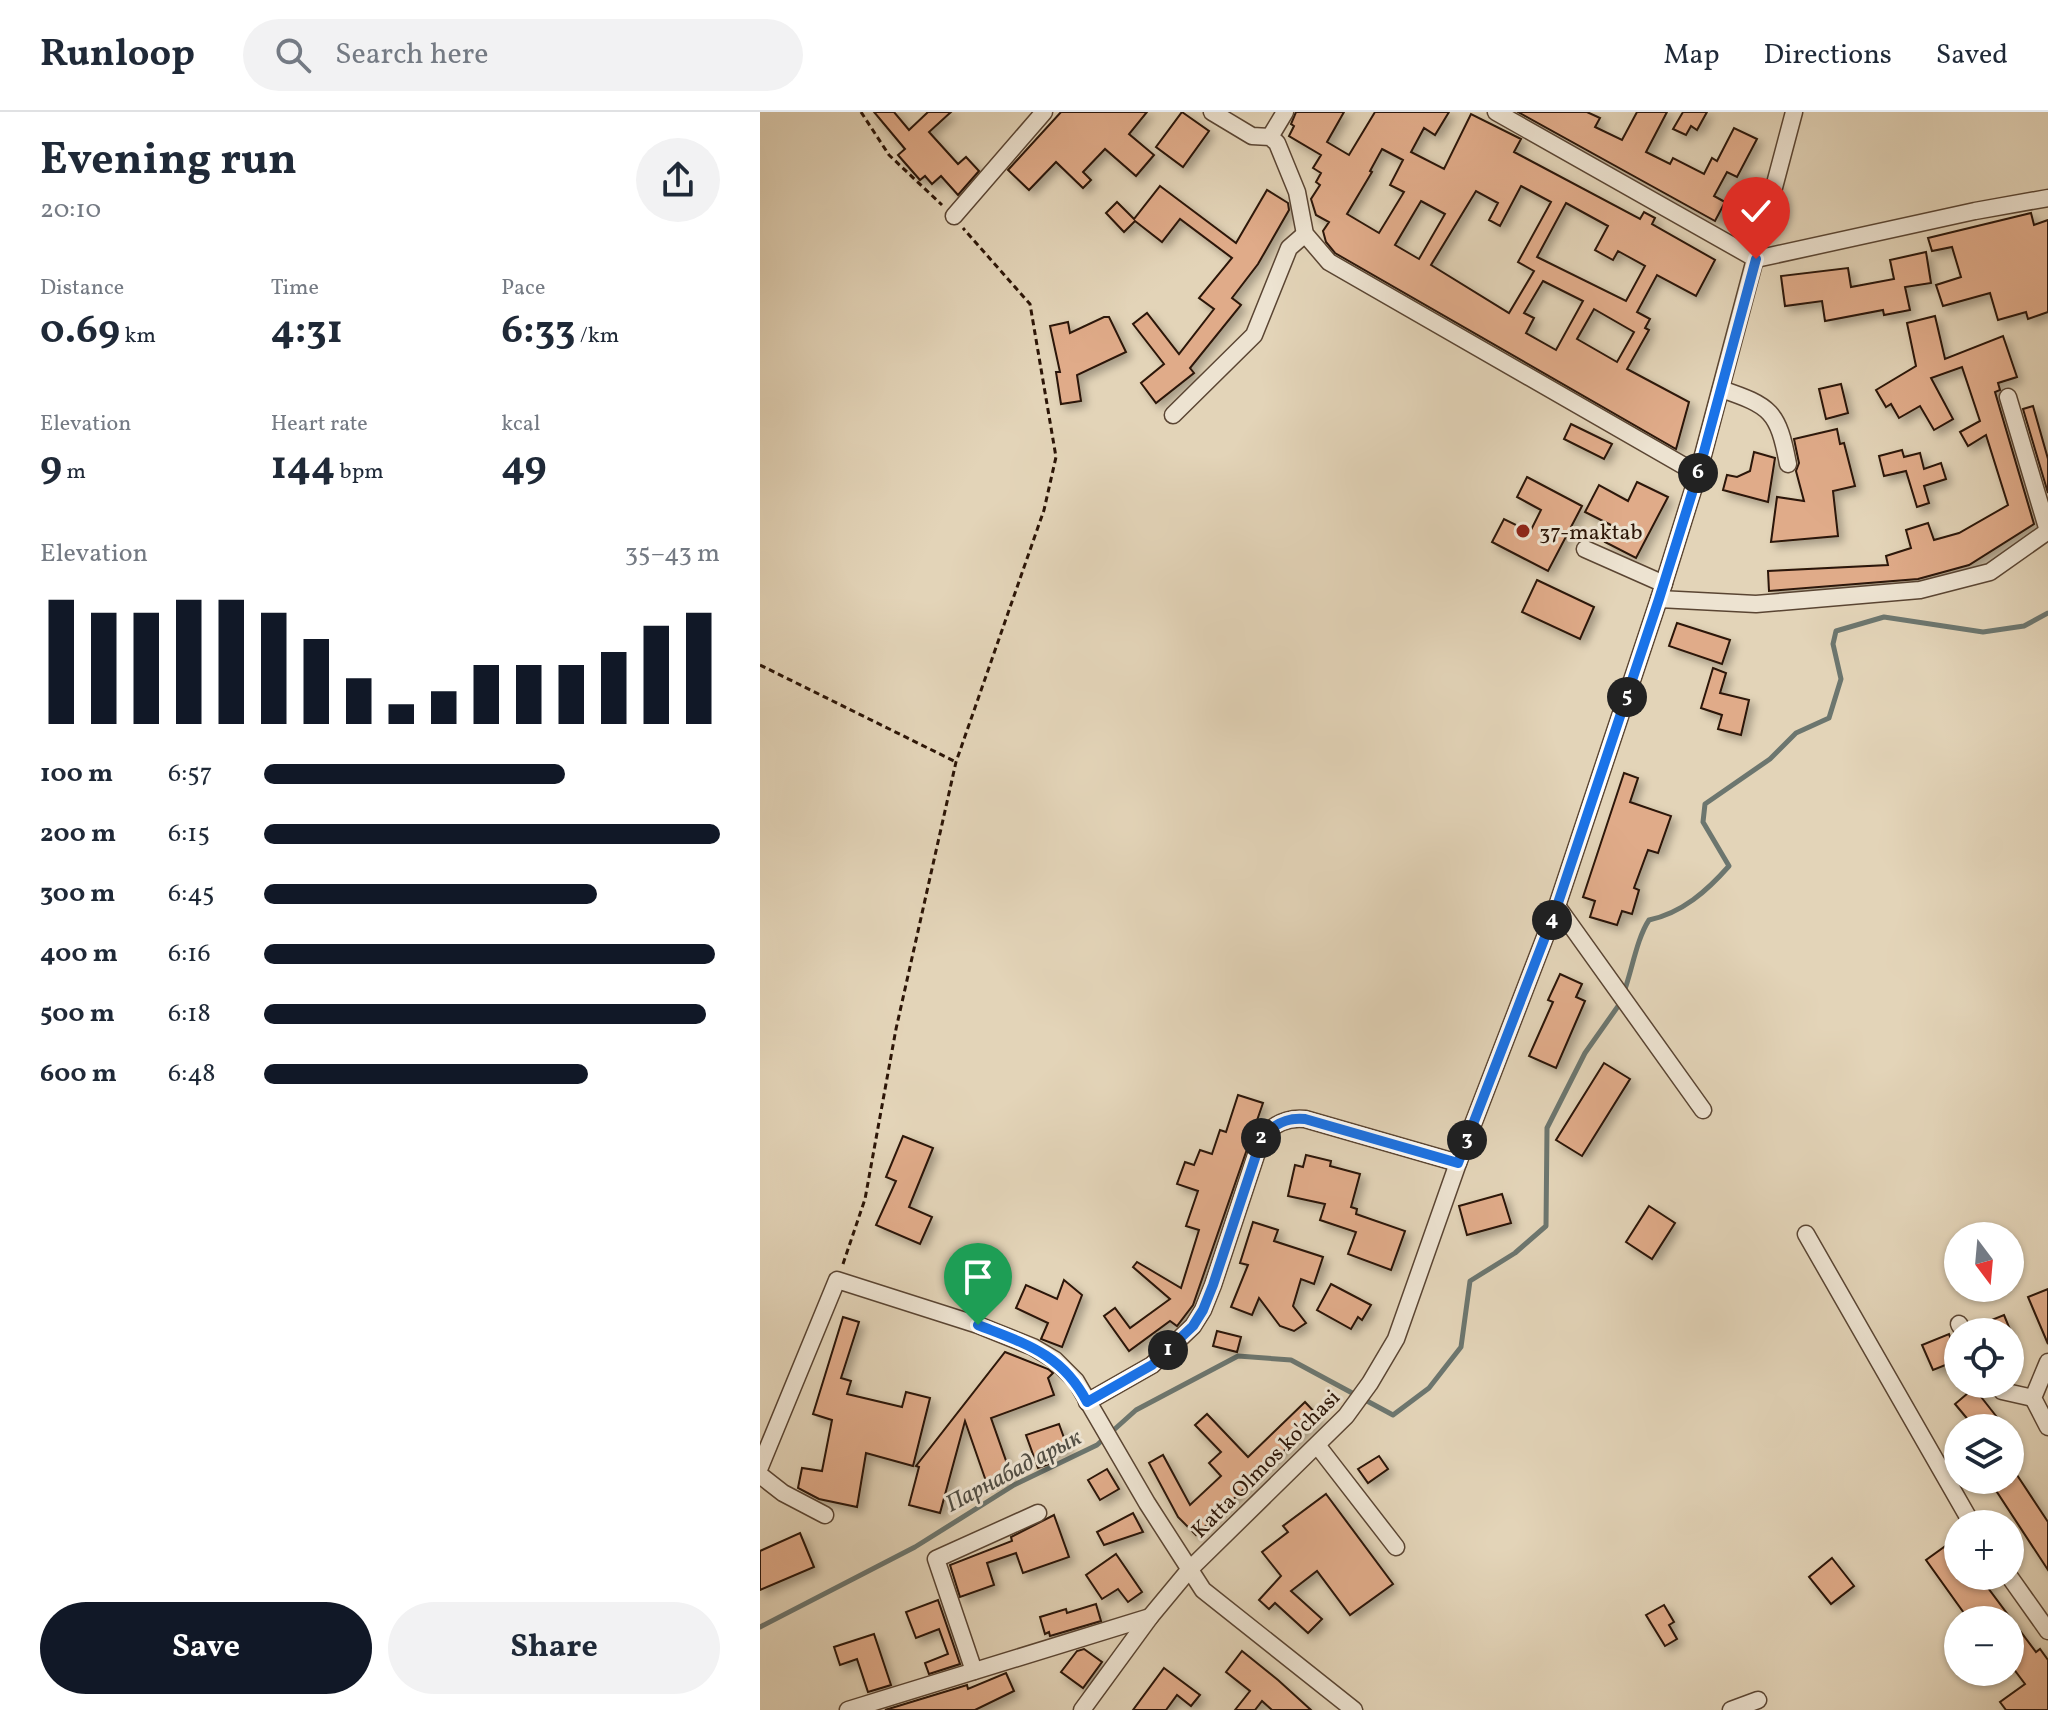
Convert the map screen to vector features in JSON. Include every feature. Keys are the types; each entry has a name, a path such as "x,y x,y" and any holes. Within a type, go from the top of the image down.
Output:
{"street":[{"path":"954,216 1044,112"},
{"path":"1212,112 1252,136 1270,137 1277,143 1297,192 1305,234 1329,262 1698,474"},
{"path":"1270,137 1285,112"},
{"path":"1496,112 1756,259 2048,198"},
{"name":"Katta Olmos ko'chasi","path":"1082,1710 1150,1617 1189,1570 1346,1416 1396,1339 1458,1163 1557,906 1662,592 1698,474 1794,112"},
{"path":"1173,415 1254,335 1289,248 1305,234"},
{"path":"1721,389 1757,401 1775,418 1788,464"},
{"path":"1585,549 1662,592 1756,604 1920,590 1990,572 2048,531 2008,397"},
{"path":"1557,906 1703,1110"},
{"path":"1087,1402 1152,1365 1193,1326 1213,1285 1262,1137 1277,1124 1305,1119 1458,1163"},
{"path":"1806,1234 1964,1510"},
{"path":"760,1467 837,1280 978,1325 1033,1347 1076,1381 1203,1590 1354,1710"},
{"path":"2033,1398 2048,1362"},
{"path":"2024,1396 2033,1398 2048,1427"},
{"path":"1317,1445 1396,1547"},
{"path":"760,1475 783,1493 825,1515"},
{"path":"974,1671 936,1559 1038,1513"},
{"path":"2019,1590 2048,1631"},
{"path":"848,1710 1150,1617"},
{"path":"1731,1710 1758,1700"}],"path":[{"path":"837,1280 865,1199 896,1029 956,762 1044,510 1056,457 1030,304 954,216 889,155 861,112"},
{"path":"760,665 956,762"}],"building":[{"path":"874,112 894,112 909,130 928,112 951,112 929,132 958,164 966,157 979,171 958,195 941,176 932,184 925,176 920,180 898,155 905,149"},
{"path":"1061,112 1147,112 1129,134 1154,155 1136,176 1105,149 1083,172 1091,180 1083,188 1056,162 1029,190 1008,170"},
{"path":"1182,112 1209,131 1183,167 1156,147"},
{"path":"1296,112 1344,112 1327,142 1349,155 1375,112 1449,112 1435,135 1424,128 1411,152 1444,169 1471,114 1521,139 1514,152 1640,219 1644,212 1655,218 1652,224 1715,260 1696,296 1657,275 1637,312 1650,319 1645,328 1649,330 1627,369 1689,402 1676,449 1335,253 1326,242 1323,231 1329,222 1316,215 1311,199 1320,185 1316,182 1321,173 1313,168 1321,155 1289,136 1294,126 1291,124","holes":["1382,149 1403,160 1390,185 1404,192 1379,233 1347,214","1521,186 1551,202 1518,262 1534,271 1509,313 1431,265 1476,191 1498,203 1489,220 1500,226","1421,201 1445,214 1419,259 1395,245","1566,203 1608,226 1595,250 1613,260 1618,251 1645,266 1626,301 1537,257","1543,281 1583,301 1556,350 1526,333 1534,318 1524,313","1594,309 1634,332 1617,362 1577,339"]},
{"path":"1518,112 1587,112 1600,118 1595,127 1622,140 1637,112 1667,112 1646,152 1670,164 1673,158 1704,174 1712,158 1717,161 1734,128 1757,139 1737,177 1727,172 1714,196 1725,202 1715,221"},
{"path":"1683,112 1707,112 1697,130 1691,126 1686,135 1673,129"},
{"path":"1160,186 1236,243 1267,190 1288,203 1289,210 1258,264 1232,298 1241,305 1190,368 1194,373 1156,403 1141,383 1164,364 1133,324 1147,313 1179,354 1214,309 1199,298 1232,258 1180,219 1162,242 1135,221 1124,232 1106,213 1117,202 1134,219"},
{"path":"2031,213 2034,225 2048,220 2048,312 2028,319 2026,312 1998,320 1990,293 1943,306 1936,285 1961,277 1952,247 1932,251 1928,238"},
{"path":"1926,252 1931,283 1905,287 1910,310 1884,315 1883,310 1825,321 1822,301 1785,306 1781,276 1848,268 1851,287 1894,279 1890,260"},
{"path":"1935,316 1945,359 2003,336 2017,377 1998,383 2000,390 1995,392 2034,524 1969,565 1918,579 1769,591 1768,571 1888,565 1886,556 1911,548 1906,530 1928,523 1934,540 1959,533 2008,505 1986,435 1968,446 1960,432 1980,421 1962,367 1931,378 1953,419 1934,430 1920,406 1899,418 1891,404 1886,407 1876,390 1916,366 1907,323"},
{"path":"1109,317 1126,352 1077,375 1081,401 1061,404 1056,372 1060,372 1050,326 1068,322 1070,333"},
{"path":"1841,384 1848,413 1826,419 1819,389"},
{"path":"2033,406 2048,459 2048,493 2023,409"},
{"path":"1571,424 1612,444 1604,459 1564,439"},
{"path":"1837,429 1840,444 1844,443 1855,486 1833,491 1838,536 1771,542 1777,497 1804,501 1796,471 1799,463 1794,439"},
{"path":"1902,450 1904,457 1920,453 1924,469 1941,463 1946,479 1924,486 1929,503 1917,507 1906,471 1884,476 1879,456"},
{"path":"1754,452 1775,458 1768,502 1723,490 1727,475 1737,477 1750,471"},
{"path":"1527,477 1582,506 1548,571 1492,542 1504,519 1530,532 1541,510 1517,497"},
{"path":"1637,482 1668,497 1636,558 1605,542 1613,526 1585,512 1599,485 1628,501"},
{"path":"1537,580 1594,607 1580,639 1522,612"},
{"path":"1677,623 1730,640 1722,664 1669,646"},
{"path":"1713,668 1726,673 1720,693 1749,700 1741,735 1718,729 1722,715 1701,708"},
{"path":"1624,773 1638,778 1630,802 1671,816 1658,853 1648,850 1634,888 1639,890 1632,914 1622,911 1617,925 1590,917 1595,901 1583,897"},
{"path":"1560,974 1582,984 1576,997 1585,1001 1556,1068 1529,1056 1553,1002 1548,1000"},
{"path":"1604,1063 1630,1079 1582,1156 1556,1140"},
{"path":"1238,1095 1263,1103 1193,1305 1177,1326 1170,1321 1129,1351 1104,1316 1115,1308 1130,1328 1170,1299 1133,1267 1137,1262 1181,1288 1199,1230 1186,1226 1198,1191 1177,1184 1185,1162 1194,1165 1200,1150 1212,1154 1220,1130 1226,1132"},
{"path":"903,1136 933,1148 909,1207 932,1217 920,1244 876,1225 896,1181 886,1177"},
{"path":"1306,1155 1331,1161 1330,1166 1360,1174 1351,1207 1357,1209 1356,1214 1405,1231 1391,1270 1348,1254 1356,1232 1320,1220 1325,1204 1288,1196 1295,1165 1303,1167"},
{"path":"1502,1194 1511,1223 1467,1235 1459,1206"},
{"path":"1649,1206 1675,1223 1652,1259 1626,1242"},
{"path":"1253,1222 1278,1230 1274,1241 1323,1257 1314,1284 1301,1279 1293,1306 1306,1323 1294,1331 1280,1326 1259,1298 1252,1315 1231,1307 1248,1265 1240,1263"},
{"path":"1064,1280 1082,1295 1062,1347 1041,1339 1048,1323 1016,1308 1026,1285 1057,1299"},
{"path":"1331,1284 1371,1305 1362,1320 1358,1317 1351,1329 1317,1310"},
{"path":"2048,1289 2048,1344 2028,1297"},
{"path":"843,1317 859,1322 841,1378 851,1381 847,1394 902,1407 906,1392 930,1398 913,1466 866,1453 857,1507 819,1499 798,1488 802,1468 822,1471 832,1420 813,1414"},
{"path":"1217,1331 1241,1337 1237,1352 1213,1346"},
{"path":"1944,1336 1944,1366 1933,1370 1922,1345"},
{"path":"1005,1352 1053,1373 1048,1378 1054,1395 991,1418 1011,1475 987,1484 965,1421 940,1513 909,1505 919,1467 916,1466"},
{"path":"1962,1398 1982,1398 1994,1414 1963,1414 1955,1404"},
{"path":"1305,1402 1319,1417 1196,1535 1178,1517 1149,1463 1163,1455 1190,1505 1221,1476 1209,1463 1221,1452 1195,1425 1207,1414 1248,1457"},
{"path":"1059,1424 1068,1449 1047,1456 1049,1464 1038,1468 1026,1435"},
{"path":"1379,1456 1388,1469 1368,1483 1358,1469"},
{"path":"1107,1469 1119,1489 1100,1500 1088,1480"},
{"path":"2024,1486 2048,1522 2048,1570 2024,1533 2024,1510 2009,1510 1998,1494 2024,1494"},
{"path":"1326,1494 1393,1584 1350,1615 1317,1571 1291,1591 1322,1619 1308,1633 1275,1603 1269,1609 1259,1600 1281,1576 1262,1552 1288,1532 1283,1526"},
{"path":"1133,1513 1143,1532 1104,1545 1097,1532"},
{"path":"1054,1515 1069,1557 1023,1573 1016,1553 987,1563 994,1585 960,1597 950,1565 1012,1541 1011,1537"},
{"path":"800,1533 814,1567 760,1590 760,1551"},
{"path":"1944,1547 1944,1585 1926,1560"},
{"path":"1116,1554 1142,1592 1128,1602 1118,1589 1102,1599 1086,1575"},
{"path":"1832,1558 1854,1586 1831,1604 1809,1577"},
{"path":"1948,1590 1990,1590 2002,1606 1959,1606"},
{"path":"938,1600 960,1664 929,1674 925,1663 948,1654 939,1629 916,1638 906,1612"},
{"path":"1096,1604 1101,1621 1050,1636 1049,1632 1045,1634 1040,1617"},
{"path":"1664,1605 1674,1622 1669,1625 1677,1639 1665,1646 1646,1615"},
{"path":"874,1634 891,1685 868,1692 857,1659 840,1665 834,1647"},
{"path":"2024,1636 2036,1652 2040,1649 2048,1660 2048,1710 2006,1710 2000,1702 2025,1684"},
{"path":"1084,1649 1102,1662 1083,1688 1061,1672 1077,1651"},
{"path":"1242,1651 1311,1710 1272,1710 1262,1701 1255,1710 1235,1710 1250,1691 1226,1672"},
{"path":"1164,1668 1200,1695 1191,1706 1177,1695 1166,1710 1133,1710"},
{"path":"1006,1673 1014,1691 975,1710 885,1710 967,1685 968,1689"}],"waterway":[{"name":"Парнабад арык","path":"1624,992 1649,920 1693,900 1729,866 1703,822 1705,804 1770,759 1796,733 1829,718 1841,679 1833,644 1836,631 1884,617 1983,632 2024,626 2048,613"},
{"name":"Парнабад арык","path":"760,1627 915,1547 1014,1485 1097,1445 1136,1410 1238,1356 1291,1360 1393,1415 1429,1388 1461,1347 1470,1281 1515,1253 1546,1226 1547,1128 1585,1053 1621,1002"}],"place":[{"name":"37-maktab","path":"1523,531"}],"route":[{"path":"978,1325 1033,1347 1055,1360 1076,1381 1087,1402 1152,1365 1193,1326 1213,1285 1262,1137 1277,1124 1305,1119 1458,1163 1557,906 1659,599 1698,474 1756,259"}]}
